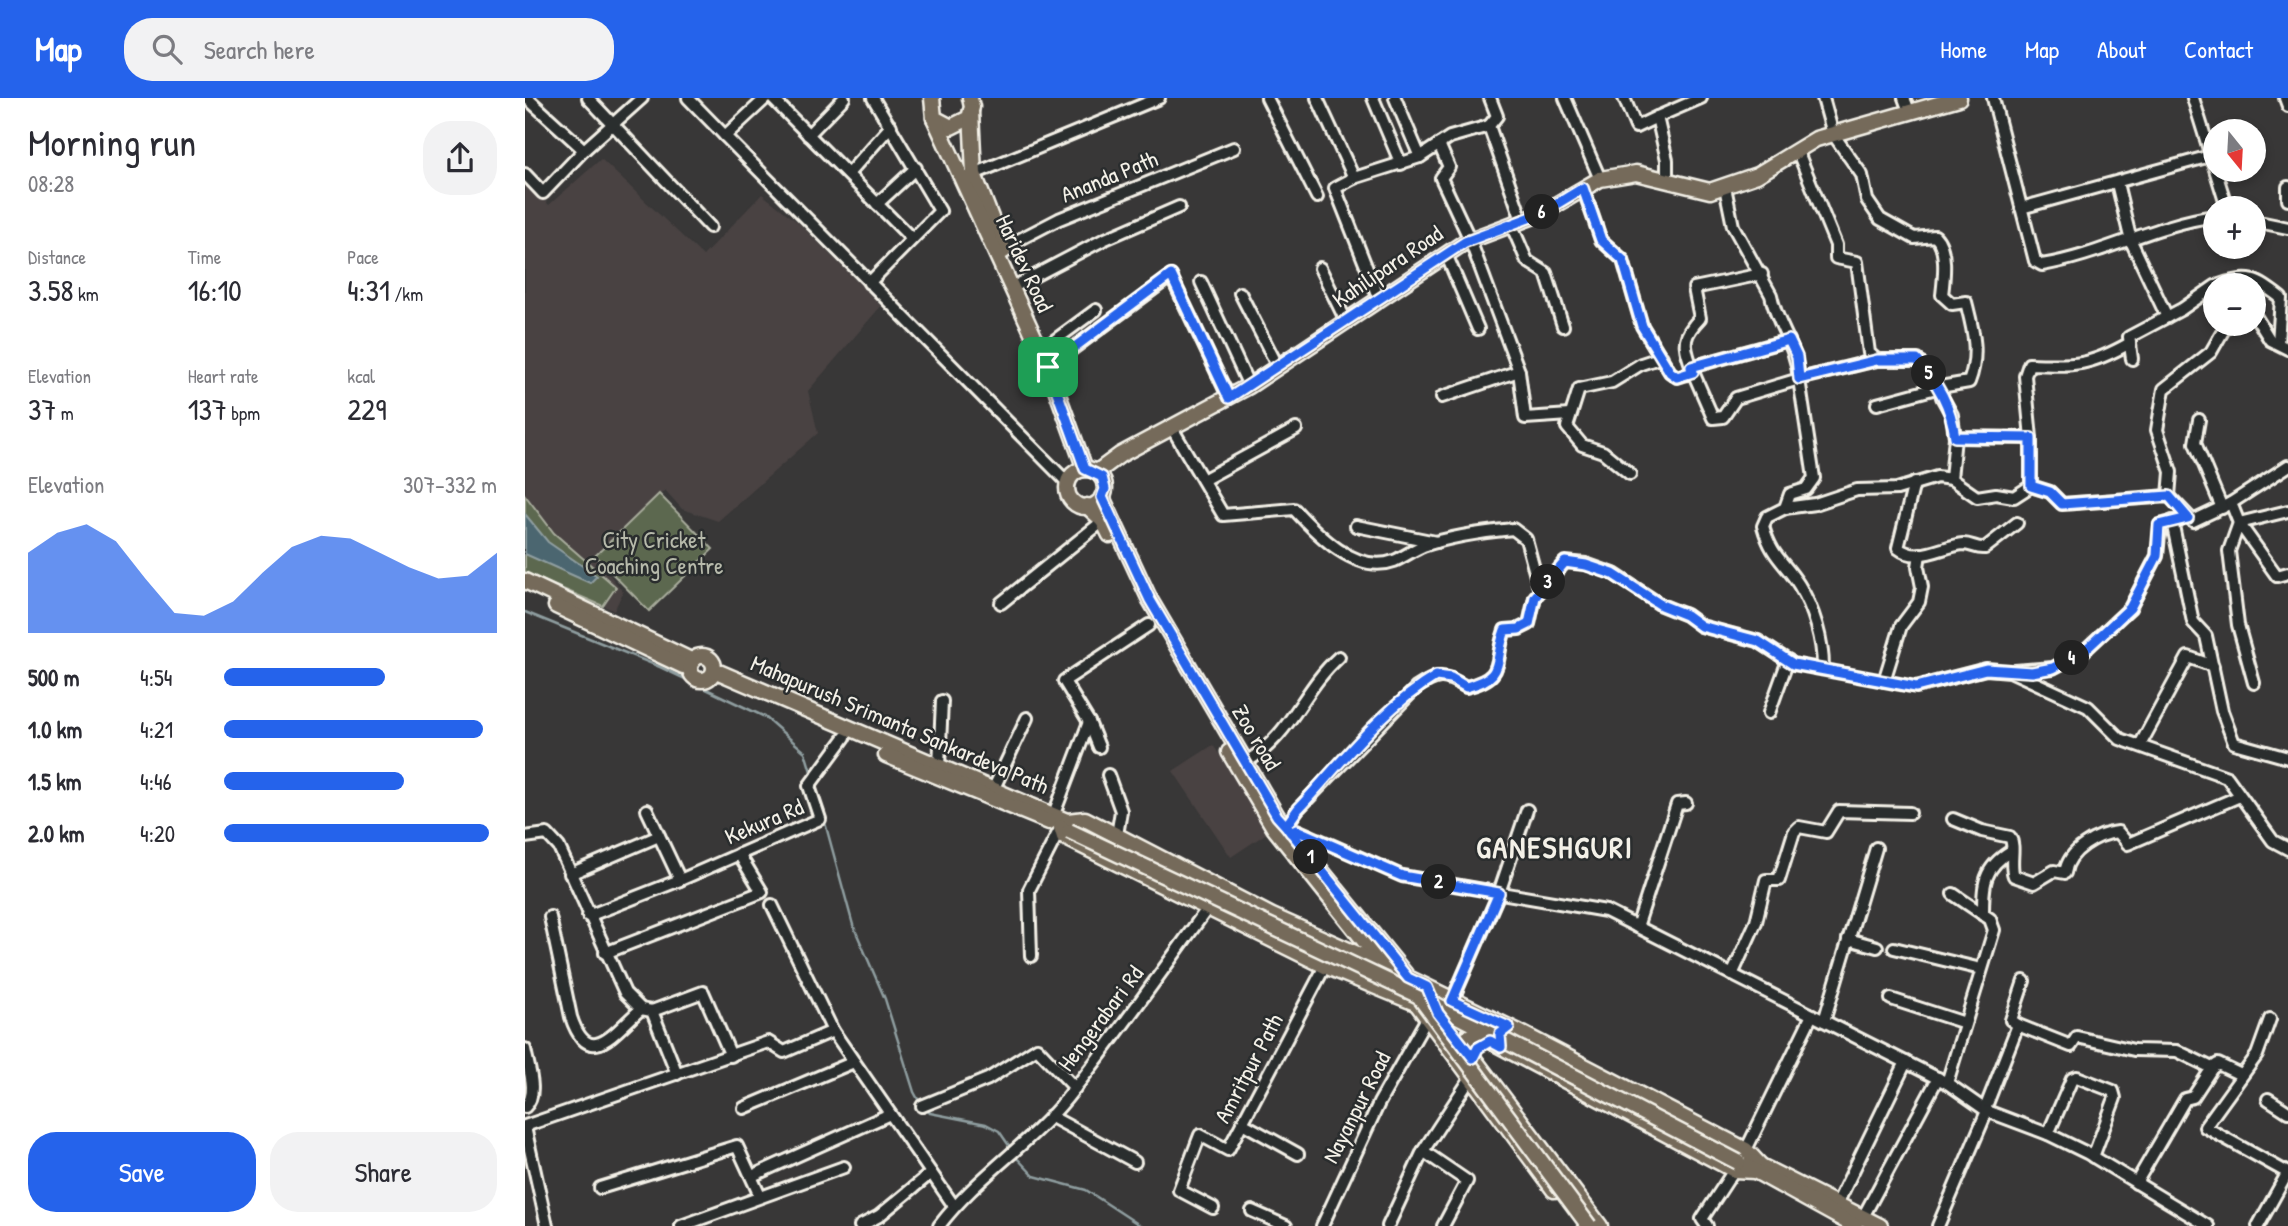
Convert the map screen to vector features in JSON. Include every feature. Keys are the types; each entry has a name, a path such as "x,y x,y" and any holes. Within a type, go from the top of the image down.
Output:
{"main road":[{"name":"Haridev Road","path":"921,98 932,109 1051,365 1091,470"},
{"name":"Kahilipara Road","path":"1091,470 1249,386 1470,240 1542,213 1600,179 1636,173 1710,191 1757,174 1797,150 1907,105 1959,98"},
{"name":"Haridev Road","path":"971,105 974,174 1003,248 1047,346 1051,365"},
{"path":"932,109 951,127 964,123 971,105"},
{"path":"1087,506 1102,497 1104,483 1091,470 1074,473 1068,483 1072,500 1087,506 1103,521 1150,614 1261,810 1384,966 1387,989"},
{"name":"Zoo road","path":"1102,497 1150,600 1288,829 1408,978"},
{"path":"525,581 692,665 698,679 711,674 709,658 702,656 692,665"},
{"path":"525,591 692,665"},
{"name":"Mahapurush Srimanta Sankardeva Path","path":"711,674 845,737 1066,824"},
{"name":"Mahapurush Srimanta Sankardeva Path","path":"711,674 994,788 1066,824"},
{"path":"1066,824 1085,819 1272,916 1408,978 1417,996 1469,1059"},
{"path":"1066,824 1064,837 1325,965 1387,989 1452,1001 1509,1027 1740,1160"},
{"path":"1066,824 1417,996 1493,1040 1740,1160"},
{"path":"1066,824 1448,1002 1740,1160"},
{"path":"1351,951 1359,948 1364,941"},
{"path":"1417,996 1469,1059 1589,1226"},
{"path":"1432,1014 1493,1040 1837,1204 1859,1222"},
{"path":"1432,1014 1470,1079 1581,1226"},
{"path":"1509,1027 1493,1040 1465,1040 1462,1050 1600,1226"},
{"path":"1757,1168 1859,1222 1880,1226"}],"street":[{"path":"527,98 584,150"},
{"path":"589,98 711,227"},
{"path":"525,174 543,193 584,150 642,98"},
{"path":"688,98 1068,483"},
{"path":"725,136 766,98"},
{"path":"772,98 912,239"},
{"path":"809,135 844,98"},
{"path":"869,283 940,211 873,98"},
{"path":"974,174 1159,98"},
{"path":"1267,98 1317,197"},
{"path":"1317,98 1354,178"},
{"path":"1373,98 1401,164"},
{"path":"1395,98 1420,157"},
{"path":"1379,299 1335,188 1354,178 1420,157 1450,138 1489,126 1497,116 1490,98"},
{"path":"1565,98 1600,179"},
{"path":"1624,98 1636,127 1702,98"},
{"path":"1823,98 1833,134 1862,175 1867,200 1880,219 1914,237 1935,236 1940,241 1945,274 1943,295 1952,304 1966,302 1976,338 1974,369 1969,382 1877,404"},
{"path":"1993,98 2035,261 2042,265 2131,241 2185,220 2203,218"},
{"path":"2193,98 2203,132"},
{"path":"2285,98 2288,106"},
{"path":"1657,117 1667,159 1667,181"},
{"path":"848,174 891,126"},
{"path":"1489,126 1527,261 1546,273 1563,326"},
{"path":"1439,145 1449,167 1441,178 1470,240 1518,371 1525,418 1570,415"},
{"name":"Ananda Path","path":"1003,248 1059,219 1234,148"},
{"path":"1797,150 1836,245 1836,258 1857,262 1869,352 1877,360"},
{"path":"2021,208 2203,158"},
{"path":"877,204 916,168"},
{"path":"2117,183 2131,241 2167,317"},
{"path":"1725,187 1733,226 1762,274 1797,357 1814,478 1805,489 1790,494 1785,508"},
{"path":"2288,187 2288,200"},
{"path":"1583,188 1601,240 1623,260 1642,326 1677,377 1789,340"},
{"path":"1019,284 1103,240 1179,207"},
{"path":"2266,223 2288,228"},
{"path":"1446,254 1478,329"},
{"path":"1320,268 1346,321"},
{"path":"1762,274 1694,288 1700,318 1687,332 1684,343 1692,370 1713,418 1723,416 1736,398 1799,379 1877,360 1917,360 1941,387 1942,397 1952,415 1955,437 1951,480"},
{"path":"1051,365 1171,275 1229,398"},
{"path":"1201,282 1249,386"},
{"path":"2266,286 2281,298 2283,346 2270,340 2266,334"},
{"path":"1240,293 1278,367"},
{"path":"2132,359 2129,337 2203,295"},
{"path":"1047,346 1096,310"},
{"path":"2188,518 2169,496 2171,472 2157,430 2164,389 2211,352 2220,336"},
{"path":"2031,486 2031,438 2025,376 2029,364 2078,366 2104,358 2130,343"},
{"path":"1630,474 1603,452 1582,445 1572,437 1567,427 1570,415 1579,389 1612,382 1640,364 1662,357"},
{"path":"1442,397 1518,371"},
{"path":"2199,420 2195,443 2227,505 2277,576 2288,573"},
{"path":"1172,428 1223,514 1294,509 1324,541 1365,563 1392,562 1437,542 1513,529 1526,539 1540,591"},
{"path":"1203,481 1296,429"},
{"path":"1955,437 2031,438"},
{"path":"1288,829 1327,778 1416,688 1436,676 1451,678 1466,687 1485,682 1496,673 1505,630 1519,629 1529,624 1535,597 1565,562 1586,565 1613,574 1661,605 1686,615 1701,626 1758,641 1793,664 1916,687 1986,669 2032,672 2053,668 2083,652 2130,608 2157,556 2159,525 2188,518 2199,520 2288,466"},
{"path":"1823,668 1818,633 1810,607 1798,583 1780,564 1768,543 1763,526 1767,517 1785,508 1815,505 1857,490 1897,489 1937,477 1951,480 1977,498 1996,494 2014,498 2031,486"},
{"path":"1914,483 1898,548 1904,552 1920,554 1961,544 1985,548 2017,523"},
{"path":"2031,486 2050,492 2062,504 2169,496"},
{"path":"2239,523 2288,511"},
{"path":"1001,603 1103,521"},
{"path":"2172,521 2193,622 2206,636 2223,711 2234,743 2288,758"},
{"path":"2239,523 2229,551 2238,625 2254,683"},
{"path":"1356,526 1437,542"},
{"path":"1884,681 1901,626 1919,602 1922,587 1920,554"},
{"path":"1099,747 1089,722 1064,681 1149,625"},
{"path":"1246,762 1268,750 1280,737 1329,666 1339,657"},
{"path":"2140,746 2188,657 2213,666"},
{"path":"1769,713 1788,660"},
{"path":"2010,671 2088,707 2120,739 2227,777 2273,841 2288,849"},
{"path":"939,766 942,701"},
{"path":"994,788 1027,718"},
{"path":"1031,956 1029,890 1066,824 1089,722"},
{"name":"Kekura Rd","path":"588,916 680,880 820,819 809,786 845,737"},
{"path":"1108,775 1121,811 1117,835"},
{"path":"1953,819 1982,831 2010,837 2014,843 2011,851 2014,876 2034,883 2054,872 2066,873 2066,867 2083,845 2103,833 2118,832 2128,844 2240,796"},
{"path":"1637,927 1677,804 1686,803"},
{"path":"647,810 680,880"},
{"path":"1452,1001 1499,893 1527,810"},
{"path":"1732,975 1756,922 1762,886 1766,880 1779,880 1794,832 1799,827 1826,832 1839,811 1910,813"},
{"path":"1288,829 1296,830 1402,876 1606,911 1942,1080 1986,1110 2048,1134 2093,1157 2208,1226"},
{"path":"525,837 547,834 559,848 604,953 625,993 646,1010 677,1074"},
{"path":"570,874 659,836"},
{"path":"1824,1021 1875,848"},
{"path":"1983,915 1983,889 1989,868 1993,862 2011,851"},
{"path":"604,953 762,891 739,854"},
{"path":"1859,1222 1942,1080 1965,1023 1994,930 1990,919 1953,894"},
{"path":"772,905 833,1031 954,1206"},
{"name":"Hengerabari Rd","path":"939,1226 954,1206 1005,1162 1075,1087 1207,909"},
{"path":"550,917 576,1032 585,1044 592,1046 601,1043 646,1010 703,992 731,1056"},
{"path":"1848,939 1877,947"},
{"path":"1894,948 1981,969"},
{"name":"Amritpur Path","path":"1213,1208 1179,1190 1200,1135 1228,1150 1325,965"},
{"path":"2024,981 2011,1020 2018,1025 2071,1045 2077,1037 2134,1050 2177,1051 2213,1068"},
{"path":"1891,999 1965,1023"},
{"name":"Nayanpur Road","path":"1322,1226 1379,1103 1432,1014"},
{"path":"1707,1226 1702,1219 1740,1160 1812,1015"},
{"path":"2258,1226 2287,1174 2205,1127 2257,1055 2270,1018"},
{"path":"1938,1226 2018,1025"},
{"path":"547,1226 525,1126 768,1042 784,1052 833,1031"},
{"path":"922,1106 988,1079 1037,1048 1075,1087"},
{"path":"525,1049 532,1099 525,1107"},
{"path":"744,1108 854,1062"},
{"path":"1837,1204 1906,1062"},
{"path":"2136,1182 2185,1098 2193,1097 2213,1068 2218,1064 2241,1075"},
{"path":"2048,1134 2072,1079 2077,1077 2113,1091 2115,1098 2093,1157"},
{"path":"1388,1226 1423,1151 1470,1079"},
{"path":"2268,1099 2288,1112"},
{"path":"752,1176 890,1114"},
{"path":"1050,1116 1135,1162"},
{"path":"1242,1123 1298,1154"},
{"path":"600,1188 737,1146 760,1196"},
{"path":"1423,1151 1467,1181 1443,1226"},
{"path":"681,1226 844,1167"},
{"path":"860,1226 879,1216 931,1172"},
{"path":"1252,1211 1286,1226"}],"shaded area":[{"path":"601,159 703,256 762,194 800,224 881,306 808,391 818,433 718,521 682,509 665,490 595,556 623,592 614,611 525,566 525,181 549,205"},
{"path":"1213,745 1270,831 1231,857 1173,771"}],"green space":[{"name":"City Cricket Coaching Centre","path":"659,494 713,549 649,611 595,556"},
{"path":"525,495 554,533 616,587 603,606 525,573"}],"water":[{"path":"525,514 548,542 597,576 590,583 525,554"}],"waterway":[{"path":"525,612 660,667 765,717 805,752 812,775"},
{"path":"824,819 853,925 885,999 914,1092 920,1103"},
{"path":"925,1108 930,1113 986,1124 999,1131 1012,1150"},
{"path":"1015,1156 1034,1176 1086,1190 1141,1226"}],"district":[{"name":"GANESHGURI","path":"1555,847"}],"route":[{"path":"1583,188 1601,240 1623,260 1642,326 1670,372 1677,377 1693,372 1691,367 1789,340 1797,357 1799,379 1877,360 1917,360 1941,387 1942,397 1952,415 1955,437 2031,438 2031,486 2050,492 2062,504 2169,496 2188,518 2159,525 2157,556 2147,570 2130,608 2083,652 2053,668 2032,672 1986,669 1916,687 1793,664 1758,641 1701,626 1686,615 1661,605 1613,574 1586,565 1565,562 1535,597 1529,624 1519,629 1505,630 1496,673 1485,682 1466,687 1451,678 1436,676 1416,688 1394,707 1298,809 1286,826 1291,833 1296,830 1402,876 1499,893 1452,1001 1509,1027 1500,1034 1501,1047 1490,1041 1478,1048 1473,1058 1438,1013 1427,987 1408,978 1277,816 1150,600 1102,497 1105,489 1102,477 1097,472 1085,469 1048,367 1171,275 1229,398 1465,242 1542,213 1583,188"}]}
